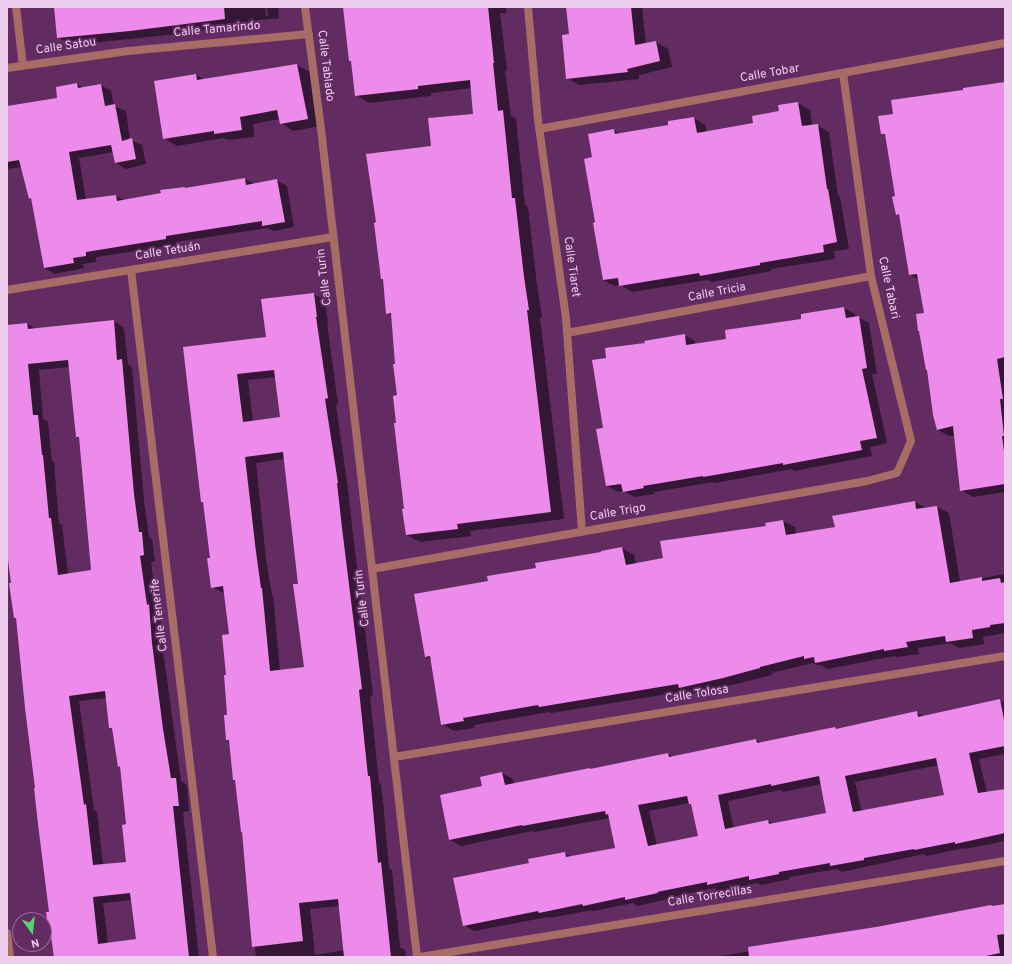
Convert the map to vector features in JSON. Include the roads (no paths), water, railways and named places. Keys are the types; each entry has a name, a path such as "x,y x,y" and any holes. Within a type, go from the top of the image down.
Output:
{"street":[{"path":"16,7 23,66"},
{"name":"Calle Tablado","path":"305,7 333,237"},
{"name":"Calle Tiaret","path":"528,7 539,129 567,334 582,532"},
{"name":"Calle Tamarindo","path":"128,51 309,34"},
{"name":"Calle Tobar","path":"539,129 1005,43"},
{"name":"Calle Satou","path":"7,68 128,51"},
{"name":"Calle Tabari","path":"843,73 871,276 911,441 897,473 867,481"},
{"name":"Calle Tetuán","path":"7,290 333,237"},
{"name":"Calle Turin","path":"333,237 419,957"},
{"name":"Calle Tenerife","path":"131,270 213,957"},
{"name":"Calle Tricia","path":"567,334 871,276"},
{"name":"Calle Trigo","path":"372,569 867,481"},
{"name":"Calle Tolosa","path":"394,757 1005,656"},
{"name":"Calle Torrecillas","path":"419,957 1005,861"},
{"path":"7,934 10,957"}]}
